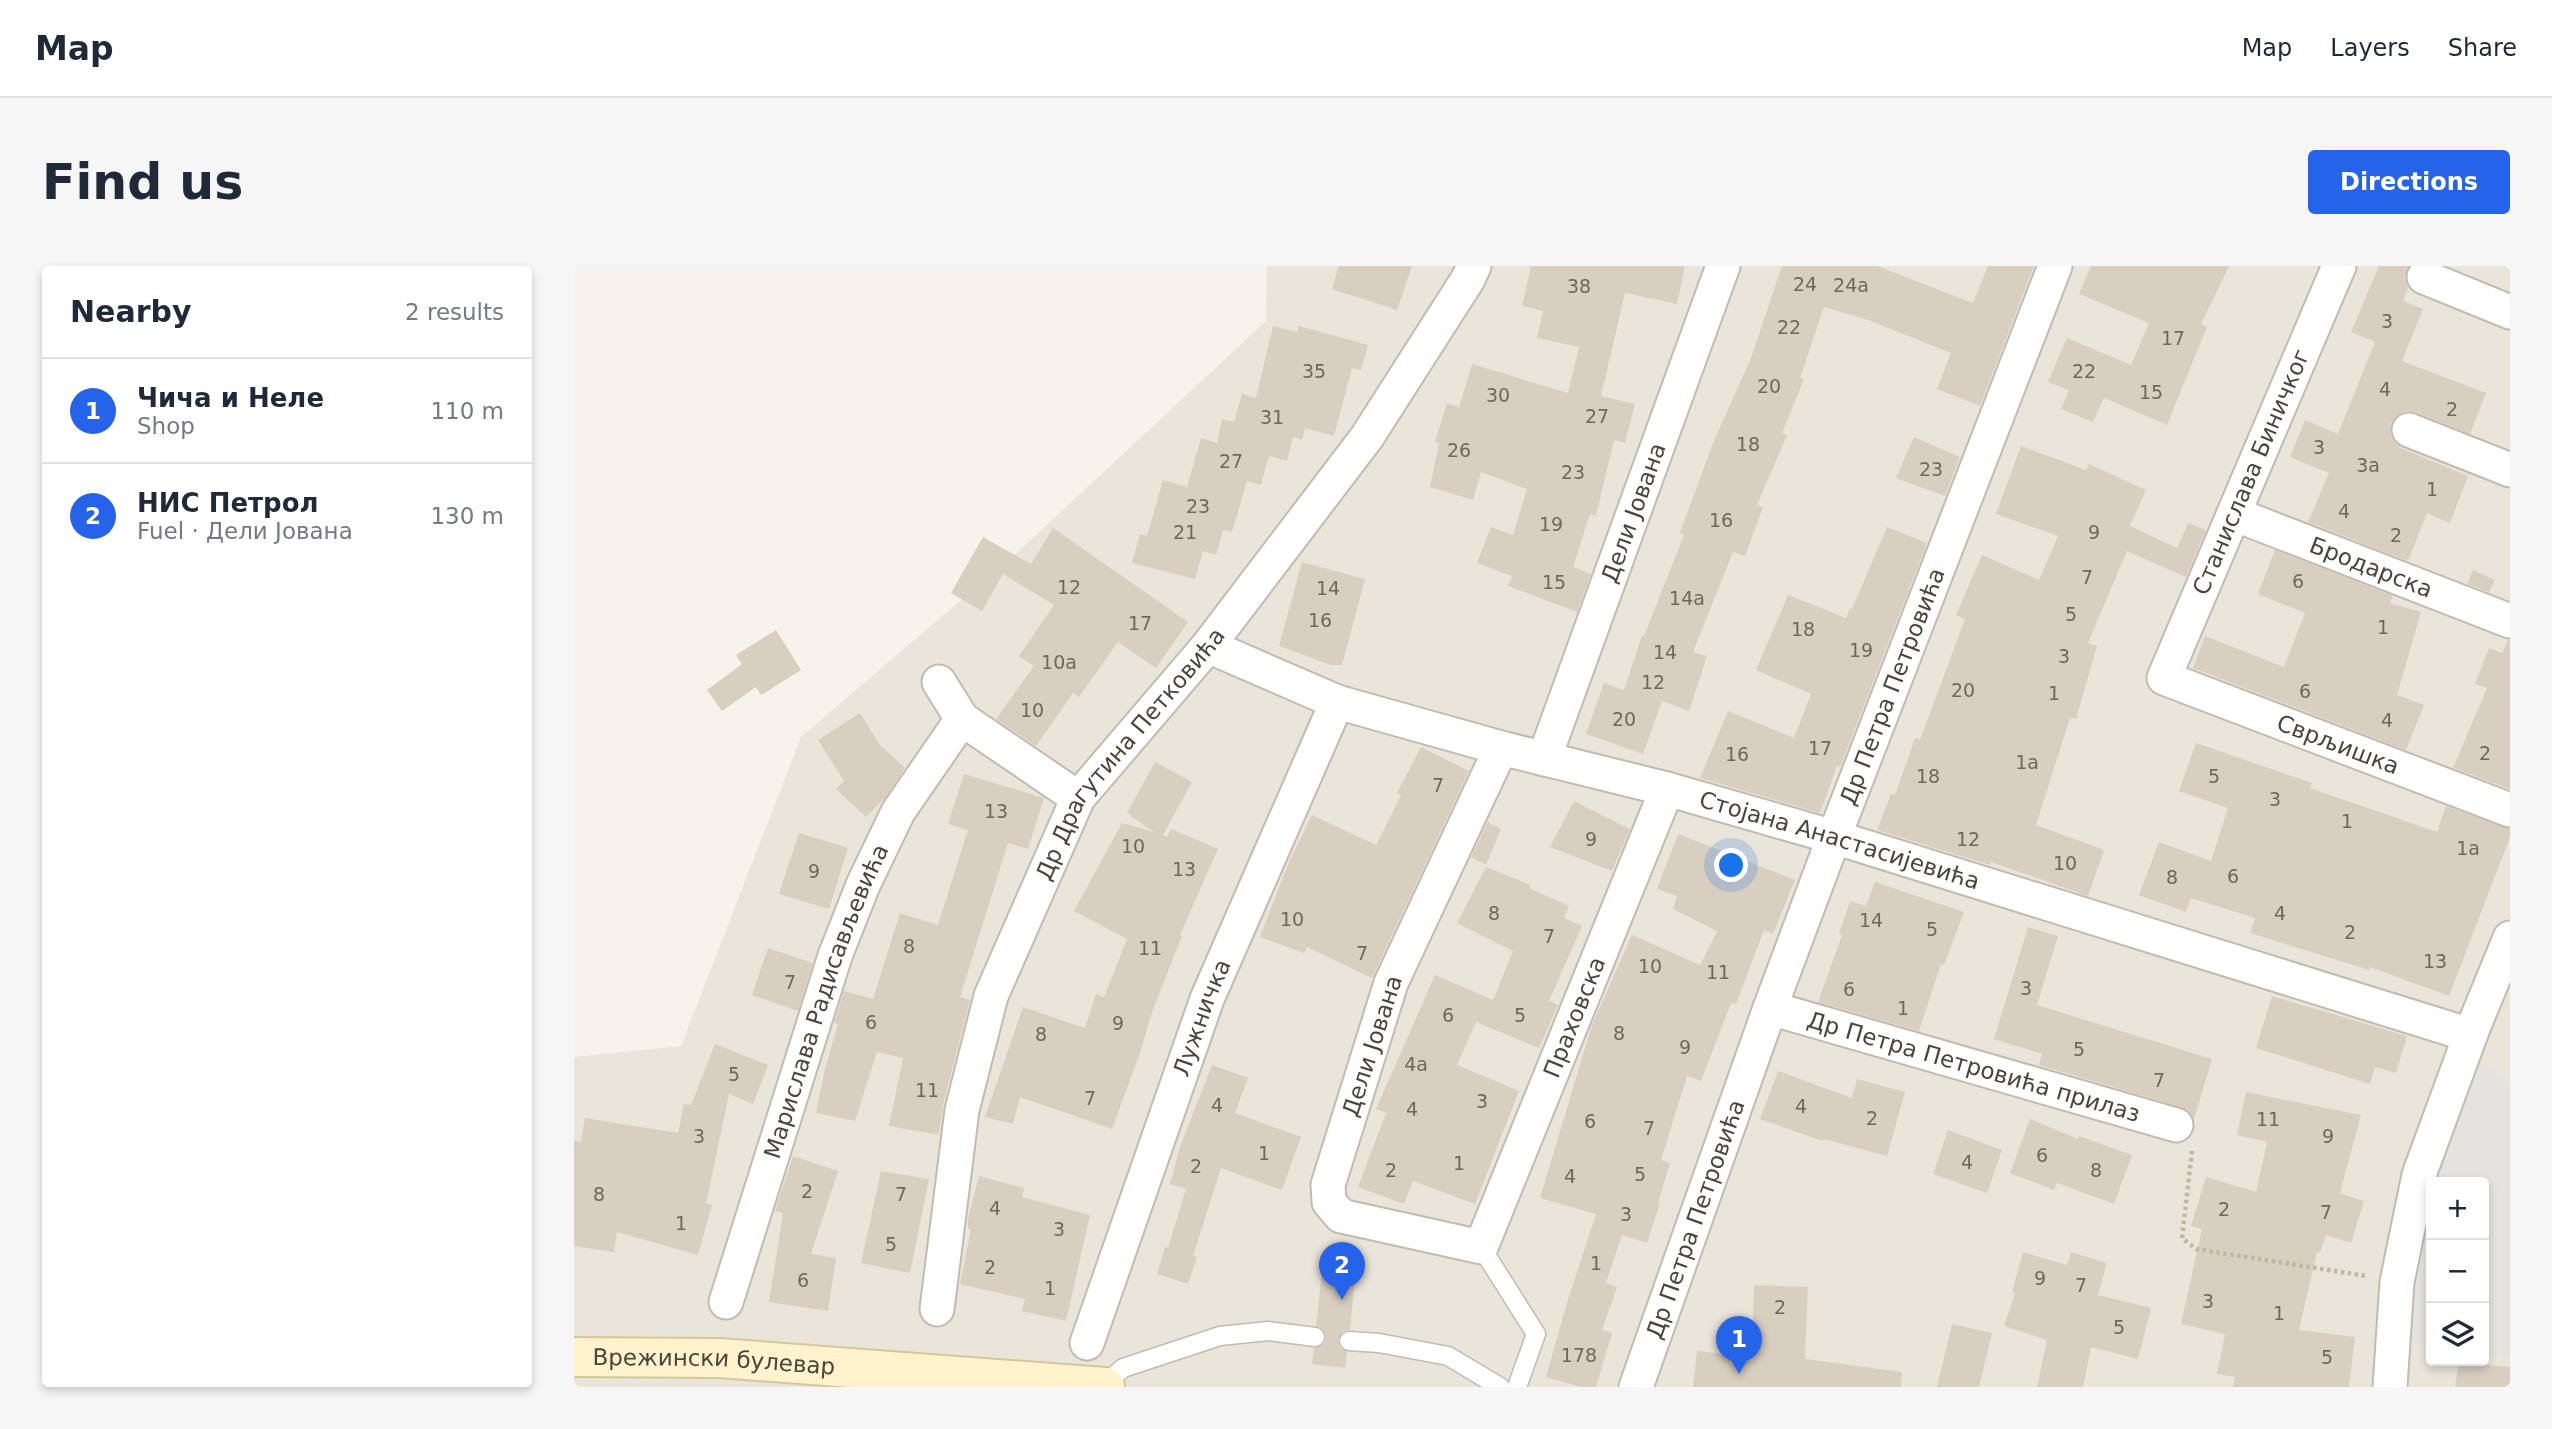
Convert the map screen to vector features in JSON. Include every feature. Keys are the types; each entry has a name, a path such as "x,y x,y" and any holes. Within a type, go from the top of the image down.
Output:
{"main road":[{"name":"Врежински булевар","path":"574,1357 719,1358 1104,1387"}],"street":[{"name":"Др Драгутина Петковића","path":"937,1309 962,1110 991,996 1078,798 1208,646 1367,437 1474,266"},
{"name":"Дели Јована","path":"1544,759 1723,266"},
{"name":"Др Петра Петровића","path":"1636,1387 1770,1008 2055,266"},
{"name":"Станислава Биничког","path":"2164,678 2339,266"},
{"path":"2424,277 2510,312"},
{"path":"2409,430 2510,470"},
{"name":"Бродарска","path":"2234,514 2510,621"},
{"name":"Стојана Анастасијевића","path":"1208,646 1337,702 1501,748 1667,789 1834,837 2470,1035"},
{"name":"Сврљишка","path":"2164,678 2510,810"},
{"path":"939,682 962,719 1078,798"},
{"name":"Лужничка","path":"1087,1343 1207,999 1337,702"},
{"name":"Марислава Радисављевића","path":"726,1302 835,956 863,885 898,812 962,719"},
{"name":"Дели Јована","path":"1481,1247 1341,1216 1329,1202 1328,1185 1391,983 1501,748"},
{"name":"Праховска","path":"1481,1247 1667,789"},
{"path":"2390,1387 2397,1282 2419,1175 2470,1035 2510,938"},
{"name":"Др Петра Петровића прилаз","path":"1770,1008 2176,1125"}],"lane":[{"path":"1481,1247 1536,1334 1517,1387"},
{"path":"1104,1387 1123,1368 1220,1336 1268,1331 1315,1337"},
{"path":"1349,1341 1379,1343 1448,1356 1500,1387"}],"path":[{"path":"2176,1125 2189,1134 2192,1149 2182,1238 2196,1249 2397,1282"}],"shaded area":[{"path":"1267,266 2510,266 2510,1387 574,1387 574,1057 681,1046 801,737 1023,547 1266,321"},
{"path":"2477,1060 2510,1083 2510,1357 2489,1354 2489,1177 2437,1177"},
{"path":"2426,1218 2426,1344 2402,1340"}],"building":[{"path":"1339,266 1412,266 1397,310 1332,289"},
{"path":"1531,266 1685,266 1677,304 1625,293 1601,396 1635,404 1625,443 1614,440 1596,516 1590,514 1573,567 1591,574 1577,612 1508,586 1512,576 1477,563 1491,527 1513,535 1527,489 1481,472 1473,500 1430,487 1439,443 1435,442 1447,403 1459,407 1472,364 1568,393 1579,347 1537,338 1543,311 1522,306"},
{"path":"1782,266 1877,266 1973,303 1988,266 2034,266 1980,406 1937,389 1951,353 1868,320 1824,307 1800,378 1804,379 1782,433 1787,435 1757,505 1763,507 1745,556 1733,552 1693,652 1707,656 1689,711 1662,701 1643,754 1586,734 1604,683 1624,690 1642,635 1644,636 1684,535 1680,533 1713,443 1751,358"},
{"path":"2091,266 2229,266 2201,324 2207,327 2167,425 2104,398 2093,422 2061,409 2069,390 2048,382 2067,338 2131,365 2149,323 2079,294"},
{"path":"2379,266 2409,266 2405,279 2408,288 2403,301 2423,309 2402,361 2486,393 2470,434 2415,412 2406,411 2391,422 2390,433 2401,448 2468,476 2450,523 2427,513 2408,561 2308,522 2329,473 2290,457 2305,420 2338,434 2375,342 2351,332"},
{"path":"1273,326 1297,332 1299,326 1368,345 1361,370 1352,368 1334,436 1305,428 1302,440 1293,437 1287,461 1269,456 1261,485 1247,481 1232,532 1223,530 1216,555 1203,551 1195,579 1132,563 1140,534 1147,536 1163,480 1187,487 1201,438 1217,443 1222,419 1234,422 1242,394 1256,398"},
{"path":"1914,437 1960,457 1945,496 1896,478"},
{"path":"2021,446 2086,470 2089,464 2146,490 2130,526 2177,548 2188,523 2206,530 2186,577 2127,551 2088,643 2097,646 2076,719 2070,718 2036,825 2104,850 2088,896 1991,862 1990,865 1877,830 1891,794 1895,795 1915,738 1920,740 1965,619 1956,615 1982,555 2039,580 2058,536 1996,514"},
{"path":"1887,527 1927,543 1820,813 1700,778 1728,711 1794,738 1811,694 1756,670 1788,595 1846,618"},
{"path":"1053,528 1188,622 1156,668 1118,642 1079,697 1073,693 1036,746 996,719 1034,666 1019,656 1054,605 1003,574 982,611 951,593 983,537 1031,564"},
{"path":"2275,550 2393,596 2390,603 2421,612 2397,695 2424,705 2406,750 2193,668 2205,636 2284,667 2305,613 2258,594"},
{"path":"1302,562 1365,579 1342,665 1331,665 1279,646"},
{"path":"2473,570 2495,580 2489,592 2467,584"},
{"path":"776,630 801,670 761,695 756,687 722,711 707,690 742,664 736,655"},
{"path":"2508,640 2510,789 2453,768 2487,688 2475,684 2489,648 2502,653"},
{"path":"860,713 879,744 905,768 885,798 866,817 836,789 844,781 818,740"},
{"path":"2196,743 2312,783 2310,788 2437,832 2446,806 2510,829 2510,837 2449,996 2370,967 2369,970 2250,933 2255,918 2191,898 2186,912 2139,895 2159,842 2211,861 2228,808 2179,791"},
{"path":"1421,747 1469,771 1372,978 1307,947 1304,953 1260,937 1288,864 1312,815 1376,845 1401,795 1397,793"},
{"path":"1155,762 1192,782 1163,835 1167,837 1171,829 1218,849 1180,935 1182,936 1152,1012 1112,1129 1020,1097 1013,1124 985,1117 1023,1007 1085,1028 1096,994 1104,997 1127,939 1074,911 1122,823 1154,832 1127,813"},
{"path":"964,774 1044,798 1028,849 1008,843 960,997 970,1000 943,1105 939,1135 889,1126 903,1058 877,1052 855,1121 816,1113 838,1024 834,1023 844,991 873,999 900,913 938,925 968,830 948,824"},
{"path":"1574,801 1630,829 1612,871 1550,847"},
{"path":"1488,822 1501,829 1486,865 1471,857"},
{"path":"799,833 848,848 829,909 779,894"},
{"path":"1678,834 1795,880 1773,934 1764,930 1736,1004 1731,1003 1701,1081 1687,1076 1661,1160 1670,1163 1647,1243 1622,1235 1606,1283 1617,1287 1602,1330 1612,1333 1596,1387 1581,1387 1546,1377 1596,1214 1540,1198 1592,1025 1632,935 1700,965 1717,931 1673,909 1677,896 1657,889"},
{"path":"1486,867 1531,885 1529,888 1569,906 1564,918 1582,926 1549,1001 1558,1005 1539,1048 1476,1022 1457,1065 1519,1091 1475,1204 1413,1181 1404,1204 1358,1187 1386,1113 1376,1109 1435,975 1493,1000 1513,951 1457,923"},
{"path":"1875,882 1964,912 1944,965 1941,964 1919,1031 1818,1002 1842,935 1839,934 1850,901 1866,906"},
{"path":"2028,927 2058,936 2037,1005 2212,1059 2194,1119 2189,1111 2181,1107 2039,1065 2042,1054 1994,1039"},
{"path":"768,948 813,963 798,1011 752,995"},
{"path":"2272,996 2407,1036 2396,1073 2375,1067 2370,1084 2256,1048"},
{"path":"715,1044 768,1065 753,1104 729,1094 706,1204 712,1205 698,1255 617,1232 614,1252 574,1246 574,1141 581,1142 585,1118 678,1133 684,1104 691,1105"},
{"path":"1212,1065 1248,1078 1235,1113 1301,1137 1282,1190 1221,1168 1193,1256 1197,1257 1188,1284 1157,1274 1186,1189 1170,1184 1180,1147"},
{"path":"1778,1071 1852,1098 1857,1079 1905,1092 1887,1156 1824,1139 1823,1141 1760,1119"},
{"path":"2246,1092 2361,1115 2340,1193 2364,1201 2351,1243 2326,1235 2320,1253 2317,1252 2299,1330 2355,1337 2349,1387 2233,1387 2235,1377 2217,1374 2225,1334 2181,1324 2202,1229 2191,1226 2206,1177 2256,1192 2267,1142 2237,1135"},
{"path":"2030,1119 2078,1139 2079,1136 2132,1155 2114,1204 2057,1183 2054,1190 2010,1173"},
{"path":"1948,1130 2002,1150 1987,1193 1933,1174"},
{"path":"793,1156 838,1171 811,1254 836,1258 828,1311 769,1302 783,1213 775,1211"},
{"path":"881,1171 929,1179 910,1273 861,1263"},
{"path":"979,1176 1024,1188 1022,1197 1090,1215 1066,1321 1022,1311 1025,1299 960,1284 971,1229 968,1229 968,1219"},
{"path":"2023,1252 2067,1265 2071,1252 2107,1263 2098,1295 2151,1308 2138,1359 2091,1347 2083,1387 2037,1387 2047,1340 2004,1326 2015,1293 2012,1292"},
{"path":"1323,1262 1356,1266 1350,1330 1343,1331 1338,1340 1339,1347 1347,1352 1345,1368 1312,1364 1314,1348 1324,1344 1326,1338 1322,1328 1316,1326"},
{"path":"1754,1285 1808,1287 1805,1359 1902,1372 1901,1387 1693,1387 1697,1351 1752,1357"},
{"path":"1952,1324 1992,1333 1979,1387 1937,1387"},
{"path":"2458,1366 2510,1367 2510,1387 2455,1387"}],"place":[{"name":"НИС Петрол","path":"1342,1300"},
{"name":"Чича и Неле","path":"1739,1374"}]}
